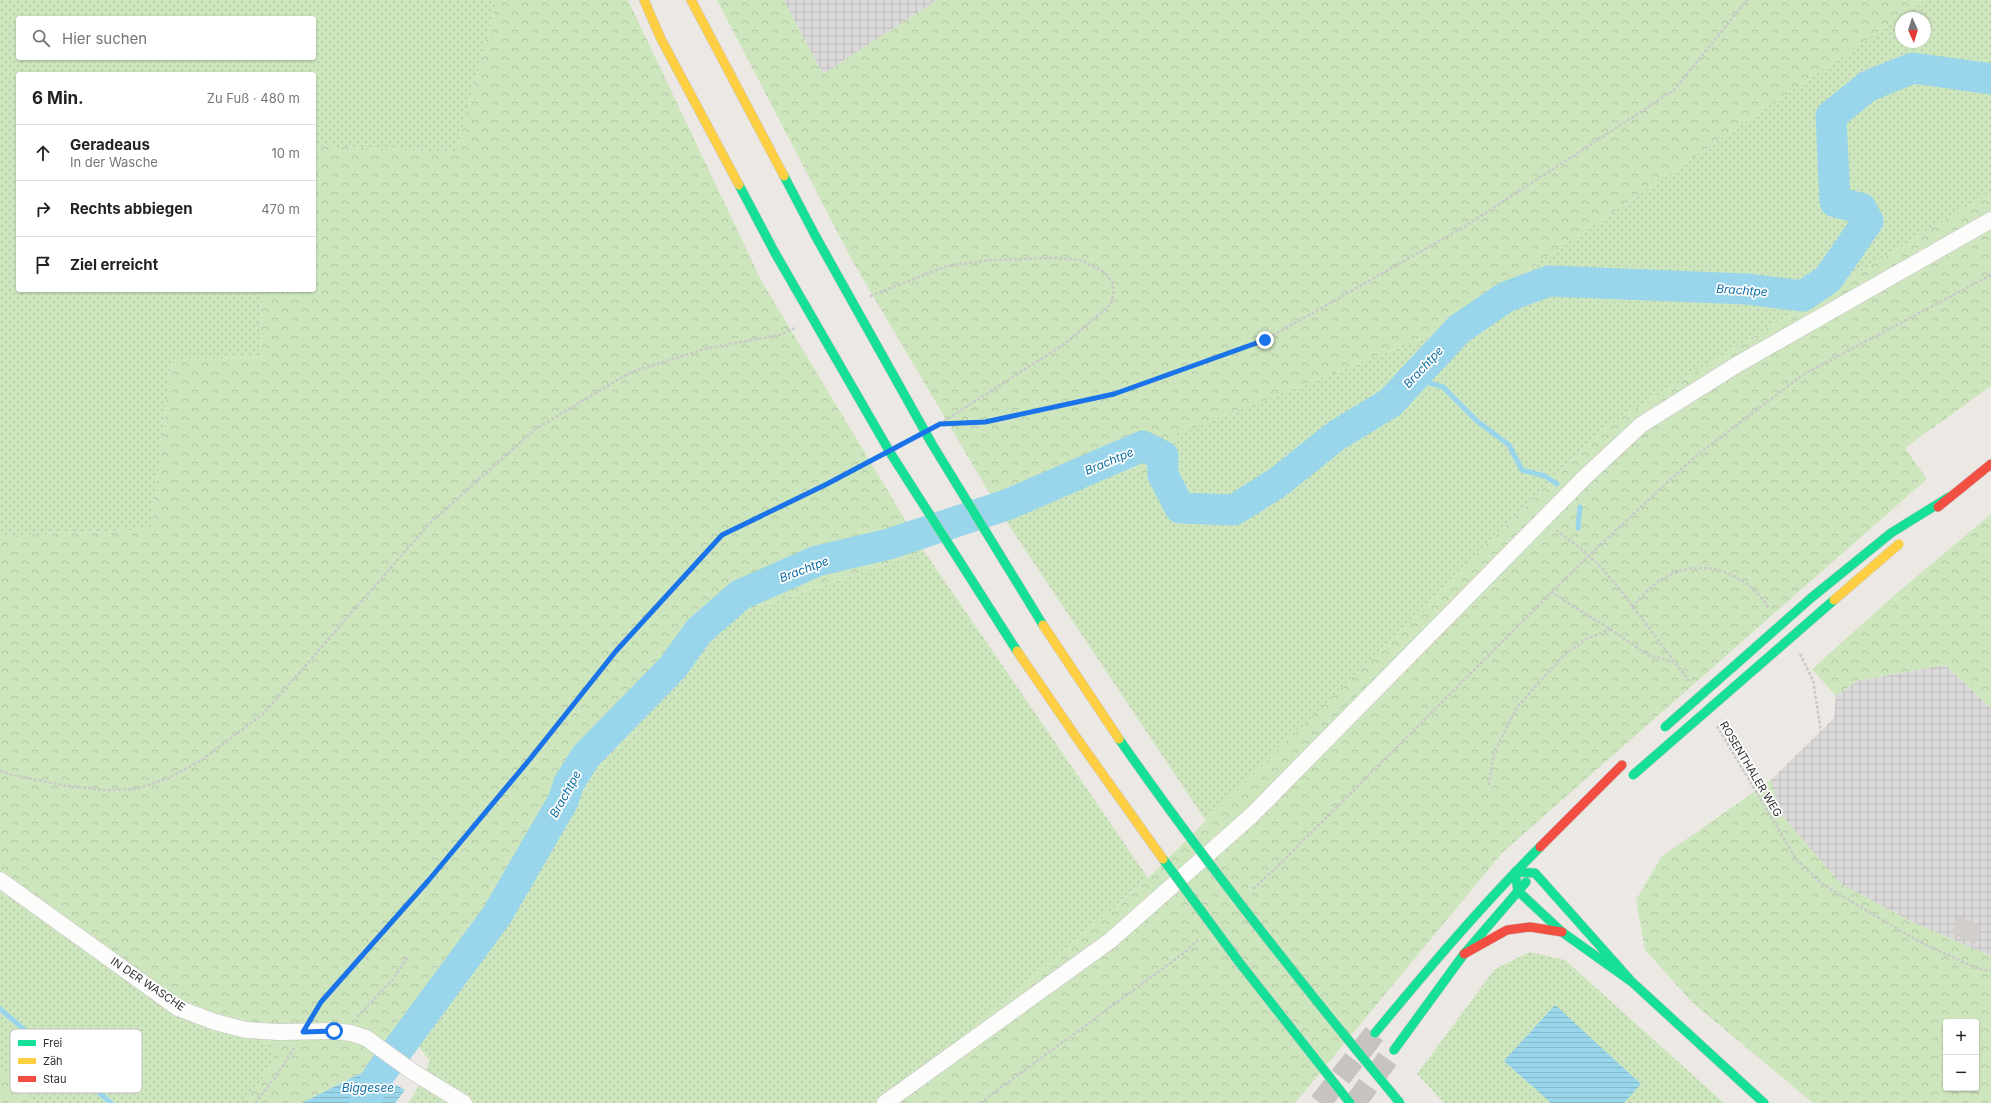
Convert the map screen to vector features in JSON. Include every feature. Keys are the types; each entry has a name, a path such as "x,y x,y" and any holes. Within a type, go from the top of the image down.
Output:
{"main road":[{"path":"644,0 661,40 775,253 848,380 932,519 1019,654 1102,775 1192,900 1286,1023 1350,1103"},
{"path":"692,0 872,342 931,445 992,546 1122,744 1201,853 1336,1027 1400,1103"},
{"path":"1916,528 1949,497 1991,464"},
{"path":"1658,733 1811,598 1891,533 1949,497"},
{"path":"1630,778 1902,542"},
{"path":"1375,1032 1428,969 1515,872 1625,762"},
{"path":"1515,872 1537,870"},
{"path":"1394,1050 1464,954 1537,870"},
{"path":"1537,870 1558,897 1632,982 1764,1103"},
{"path":"1515,872 1518,891 1562,932 1632,982"},
{"path":"1464,954 1507,930 1530,927 1562,932"}],"street":[{"path":"885,1103 1111,940 1252,815 1585,476 1641,425 1738,364 1991,220"},
{"name":"IN DER WASCHE","path":"0,880 178,1008 215,1022 246,1030 303,1032 334,1031 351,1033 366,1038 413,1072 464,1103"}],"path":[{"path":"866,298 947,266 1014,259 1052,258 1080,260 1104,272 1112,282 1114,291 1111,304 1066,343 940,424 985,422 1114,394 1265,340 1464,227 1674,90 1747,0"},
{"path":"1253,889 1281,863 1551,592 1696,455 1804,374 1991,275"},
{"path":"0,771 62,785 103,790 136,789 169,778 203,759 264,713 428,525 534,430 631,372 708,348 779,335 801,326"},
{"path":"255,1103 274,1079 321,1002 438,868 530,759 616,651 722,535 827,484 876,458"},
{"path":"1542,520 1579,547 1600,566 1618,587 1690,683"},
{"path":"1632,607 1659,580 1676,571 1692,568 1719,569 1742,580 1769,609"},
{"path":"1551,592 1610,629 1648,656 1673,662"},
{"path":"1489,785 1494,753 1517,707 1563,656 1585,640 1610,629"},
{"path":"1796,648 1813,680 1821,732"},
{"name":"ROSENTHALER WEG","path":"1715,722 1796,859 1822,884 1918,941 1976,968 1991,971"},
{"path":"980,1103 1184,953 1201,937"},
{"path":"334,1031 358,1016 394,978 408,956"}],"shaded area":[{"path":"784,0 937,0 823,74"},
{"path":"1945,665 1991,708 1991,956 1912,922 1840,883 1780,813 1771,780 1834,718 1836,696 1857,681"}],"green space":[{"path":"0,0 497,0 456,152 316,146 316,72 16,72 16,292 262,292 261,357 172,359 151,529 0,536"},
{"path":"497,0 628,0 762,282 924,551 739,613 594,774 417,1044 302,1103 240,1103 258,1084 275,1061 274,1045 206,1029 0,891 0,536 151,529 172,359 261,357 262,292 316,292 316,146 456,152"},
{"path":"717,0 784,0 823,74 937,0 1925,0 1907,12 1895,12 1895,20 1434,334 1175,435 1187,503 1131,467 1004,518 852,260"},
{"path":"1925,0 1991,0 1991,192 1607,426 1206,821 1004,518 1131,467 1187,502 1174,435 1434,334 1895,20 1895,48 1931,48 1931,12 1907,12"},
{"path":"1991,192 1991,386 1905,448 1927,479 1503,852 1295,1103 889,1103 901,1090 1148,878 1607,426"},
{"path":"1991,514 1991,708 1945,665 1857,681 1836,696 1812,669 1897,593"},
{"path":"924,551 1148,878 901,1090 878,1103 408,1103 414,1095 430,1061 417,1044 594,774 739,613"},
{"path":"1771,780 1780,813 1840,883 1912,922 1991,956 1991,1103 1813,1103 1693,1003 1645,950 1636,900 1661,857"},
{"path":"0,891 206,1029 274,1045 275,1061 258,1084 240,1103 36,1103 25,1093 142,1093 142,1029 10,1029 10,1080 0,1071"},
{"path":"1529,952 1565,960 1724,1103 1444,1103 1417,1074 1495,969"},
{"path":"0,1071 10,1080 10,1093 25,1093 36,1103 0,1103"}],"water":[{"path":"1555,1005 1641,1084 1624,1103 1551,1103 1504,1061"},
{"name":"Biggesee","path":"369,1069 405,1090 395,1103 302,1103"}],"building":[{"path":"1958,916 1982,927 1975,944 1951,933"}],"waterway":[{"name":"Brachtpe","path":"364,1103 379,1075 497,915 563,801 569,783 586,756 673,667 699,631 740,595 817,561 889,544 1009,504 1143,446 1163,456 1163,475 1180,508 1234,510 1277,483 1337,435 1390,403 1459,329 1506,297 1549,281 1746,289 1803,296 1828,279 1868,221 1861,208 1835,202 1831,116 1868,86 1913,68 1991,79"},
{"path":"1413,378 1443,387 1477,421 1509,445 1522,470 1545,476 1557,484"},
{"path":"1578,528 1580,507"},
{"path":"0,1009 24,1029"},
{"path":"99,1093 111,1103"}],"tunnel":[{"path":"1320,1103 1375,1033"},
{"path":"1355,1103 1394,1050"}],"traffic: fast":[{"path":"784,176 816,237"},
{"path":"739,185 775,253"},
{"path":"816,237 932,444 1043,625"},
{"path":"775,253 891,454 1017,651"},
{"path":"1811,598 1891,533 1949,497"},
{"path":"1665,727 1811,598"},
{"path":"1633,775 1834,600"},
{"path":"1119,739 1186,832 1256,924 1400,1103"},
{"path":"1375,1033 1476,915 1540,847"},
{"path":"1163,859 1239,962 1350,1103"},
{"path":"1632,982 1535,873 1515,872 1518,891 1562,932 1632,982 1764,1103"},
{"path":"1394,1050 1464,954 1526,882"}],"traffic: slow":[{"path":"644,0 661,39 739,185"},
{"path":"691,0 784,176"},
{"path":"1834,600 1899,544"},
{"path":"1043,625 1119,739"},
{"path":"1017,651 1163,859"}],"traffic: jam":[{"path":"1938,507 1991,464"},
{"path":"1540,847 1622,765"},
{"path":"1464,954 1507,930 1530,927 1562,932"}],"route":[{"path":"334,1031 303,1032 321,1002 428,881 530,759 616,651 722,535 827,484 940,424 985,422 1114,394 1265,340"}]}
